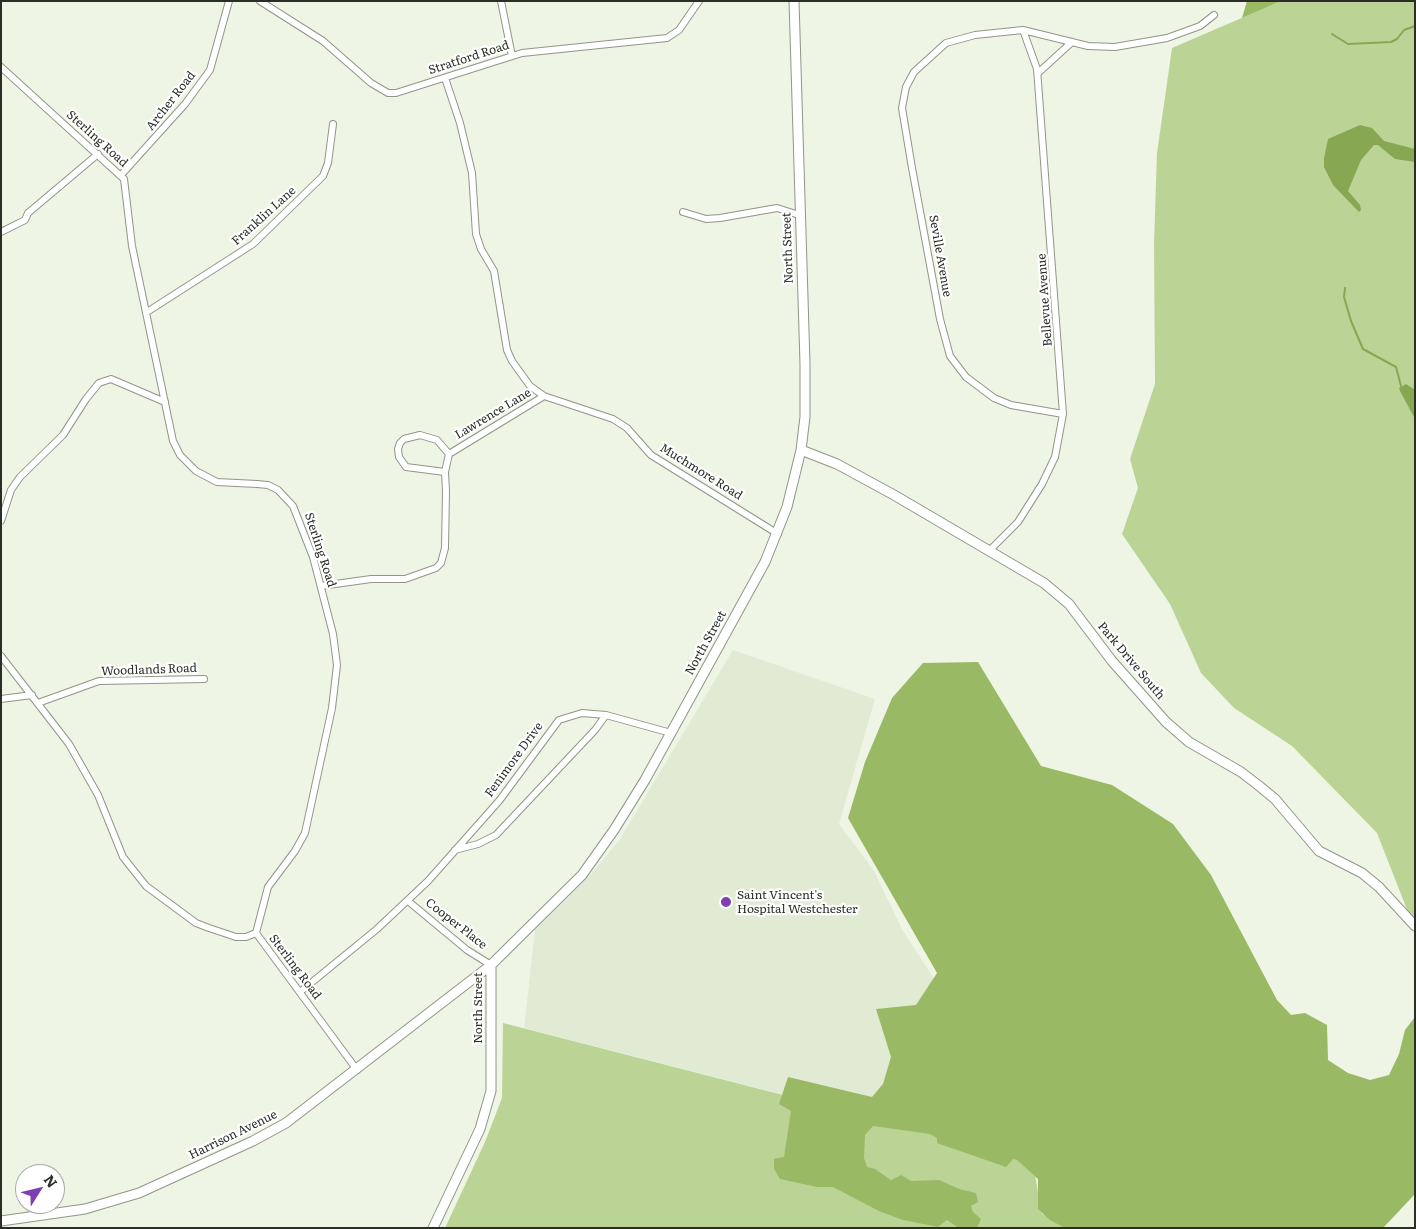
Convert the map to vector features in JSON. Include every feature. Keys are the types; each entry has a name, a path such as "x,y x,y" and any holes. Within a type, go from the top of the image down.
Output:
{"main road":[{"name":"North Street","path":"433,1228 480,1129 491,1091 491,965 582,876 614,830 765,562 778,534 787,507 801,450 805,417 794,1"},
{"name":"Park Drive South","path":"801,450 837,464 990,550 1044,583 1065,600 1112,661 1166,722 1189,742 1240,772 1258,785 1274,799 1319,851 1362,872 1379,887 1415,926"},
{"name":"Harrison Avenue","path":"1,1221 85,1209 139,1193 253,1142 286,1123 491,965"}],"street":[{"name":"Archer Road","path":"122,175 185,104 210,70 230,1"},
{"name":"Stratford Road","path":"260,1 323,41 370,83 388,93 413,89 512,56 581,46 653,41 667,38 680,30 699,1"},
{"path":"501,1 512,56"},
{"path":"1023,30 1100,48 1167,38 1200,26 1214,15"},
{"name":"Seville Avenue","path":"1023,30 993,31 946,44 914,72 906,87 902,108 940,318 950,356 966,377 994,398 1011,405 1063,414"},
{"name":"Bellevue Avenue","path":"990,550 1018,522 1042,484 1055,457 1063,414 1038,73 1023,30"},
{"path":"1038,73 1072,42"},
{"name":"Sterling Road","path":"1,67 122,175 126,185 132,246 176,448 180,455 196,471 217,482 268,486 286,498 297,514 313,557 333,634 337,665 332,708 305,833 295,851 268,887 256,933 356,1070"},
{"name":"Muchmore Road","path":"445,78 460,123 472,173 476,234 481,249 494,271 507,350 512,361 530,386 544,396 613,419 627,428 651,455 778,534"},
{"name":"Franklin Lane","path":"147,312 253,244 323,176 328,163 333,124"},
{"path":"1,232 25,220 28,213 98,154"},
{"path":"683,212 706,219 777,208 799,215"},
{"path":"1,521 12,490 20,477 63,435 86,399 99,383 111,379 166,402"},
{"name":"Lawrence Lane","path":"321,586 371,579 405,579 436,568 443,558 445,548 445,472 449,454 544,396"},
{"path":"445,472 406,467 399,457 398,449 404,439 420,435 437,440 449,454"},
{"path":"1,656 68,744 106,811 116,842 124,857 146,886 189,918 208,928 236,937 246,937 256,933"},
{"name":"Woodlands Road","path":"38,703 99,681 204,679"},
{"path":"1,699 32,695"},
{"name":"Fenimore Drive","path":"300,992 408,901 499,801 559,720 582,714 606,715 670,733"},
{"path":"455,850 478,844 496,835 595,730 606,715"},
{"name":"Cooper Place","path":"408,901 467,950 491,965"}],"shaded area":[{"path":"1247,1 1281,1 1242,18"},
{"path":"1281,1 1415,1 1415,919 1408,912 1377,833 1292,746 1234,708 1201,673 1170,604 1122,534 1138,488 1130,459 1155,384 1154,244 1157,153 1172,48"},
{"path":"1360,125 1372,128 1384,141 1415,149 1415,162 1395,159 1378,145 1374,145 1361,160 1348,191 1360,205 1361,210 1359,212 1333,185 1324,167 1324,158 1328,139"},
{"path":"1406,384 1415,390 1415,419 1399,388"},
{"name":"Saint Vincent's Hospital Westchester","path":"733,650 875,699 839,824 874,871 902,929 986,1060 972,1143 524,1028 535,930 591,874 620,839"},
{"path":"978,662 1041,766 1112,785 1173,824 1211,875 1277,1000 1291,1015 1305,1013 1327,1025 1328,1060 1348,1073 1370,1080 1389,1075 1399,1054 1405,1030 1415,1017 1415,1194 1383,1228 1065,1228 1050,1220 1038,1209 1038,1179 1017,1160 1013,1159 1006,1167 937,1143 937,1138 930,1134 873,1126 865,1135 864,1158 867,1167 875,1169 891,1180 901,1175 911,1181 939,1180 959,1189 976,1193 978,1202 971,1206 973,1212 981,1219 977,1228 957,1227 947,1220 938,1227 903,1220 879,1211 833,1187 817,1187 780,1179 774,1169 774,1159 784,1157 791,1111 779,1104 788,1077 872,1097 883,1084 891,1057 876,1009 916,1005 937,973 848,818 865,762 892,698 923,663"},
{"path":"503,1023 1032,1159 1042,1214 1102,1228 445,1228 485,1142 502,1098"}],"waterway":[{"path":"1332,34 1348,44 1391,42 1397,39 1404,30 1415,26"},
{"path":"1345,288 1344,297 1351,321 1363,349 1396,367 1401,386"}],"place":[{"name":"Saint Vincent's Hospital Westchester","path":"726,902"}]}
